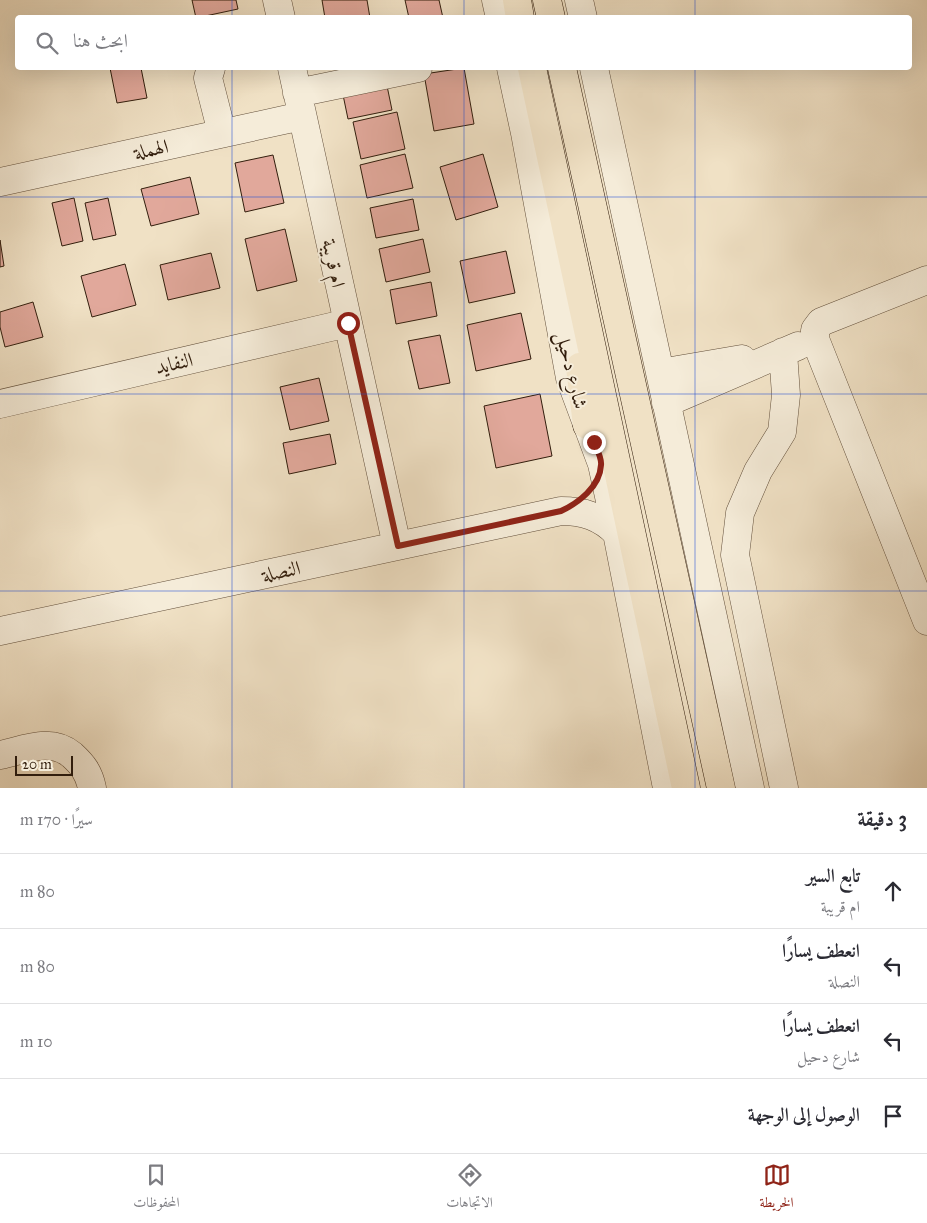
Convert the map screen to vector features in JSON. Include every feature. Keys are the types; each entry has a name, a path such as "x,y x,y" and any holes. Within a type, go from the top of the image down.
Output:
{"main road":[{"path":"517,0 520,15"},
{"path":"548,0 550,15"},
{"name":"شارع دحيل","path":"532,70 686,788"},
{"path":"562,70 721,788"},
{"path":"561,202 587,425"}],"street":[{"path":"277,0 280,15"},
{"path":"496,0 499,15"},
{"path":"579,0 582,15"},
{"path":"211,70 208,78 222,133"},
{"name":"الهملة","path":"0,182 222,133 297,92 408,70"},
{"name":"شارع دحيل","path":"510,70 525,133 570,378 602,464 667,788"},
{"path":"594,70 750,788"},
{"name":"ام قريبة","path":"297,92 398,546"},
{"path":"927,280 820,322 816,330 815,339 927,621"},
{"name":"النفايد","path":"0,404 348,323"},
{"path":"666,402 698,378 783,352 815,339"},
{"path":"783,352 786,395 782,432 758,471 740,513 735,555 784,788"},
{"path":"660,373 698,378"},
{"name":"النصلة","path":"561,511 583,498 591,488 602,464"},
{"name":"النصلة","path":"0,631 561,511 586,513 608,524 617,532"},
{"path":"0,755 49,745 58,746 84,766 92,788"},
{"path":"73,757 72,776 74,788"}],"building":[{"path":"192,0 236,0 238,9 210,15 195,15"},
{"path":"322,0 367,0 370,15 324,15"},
{"path":"405,0 439,0 442,15 408,15"},
{"path":"110,70 141,70 147,98 117,103"},
{"path":"464,70 474,124 434,131 424,74"},
{"path":"386,81 392,110 348,119 342,90"},
{"path":"397,112 405,149 361,159 353,122"},
{"path":"405,154 413,188 367,198 360,165"},
{"path":"483,154 498,207 456,220 440,167"},
{"path":"273,155 284,203 245,212 235,163"},
{"path":"190,177 199,214 151,226 141,189"},
{"path":"74,198 83,241 62,246 52,203"},
{"path":"108,198 116,235 93,240 85,203"},
{"path":"413,199 419,230 376,238 370,208"},
{"path":"285,229 297,281 257,291 245,239"},
{"path":"423,239 430,272 386,282 379,249"},
{"path":"0,240 4,266 0,267"},
{"path":"506,251 515,293 469,303 460,261"},
{"path":"211,253 220,288 168,300 160,265"},
{"path":"125,264 136,305 92,317 81,276"},
{"path":"431,282 437,316 396,324 390,290"},
{"path":"33,302 43,337 5,347 0,327 0,312"},
{"path":"521,313 531,359 476,371 467,325"},
{"path":"440,335 450,383 419,389 408,341"},
{"path":"319,378 329,421 290,430 280,387"},
{"path":"540,394 552,456 496,468 484,406"},
{"path":"330,434 336,464 289,474 283,443"}],"route":[{"path":"348,323 398,546 561,511 573,505 583,498 598,477 602,464 594,442"}]}
